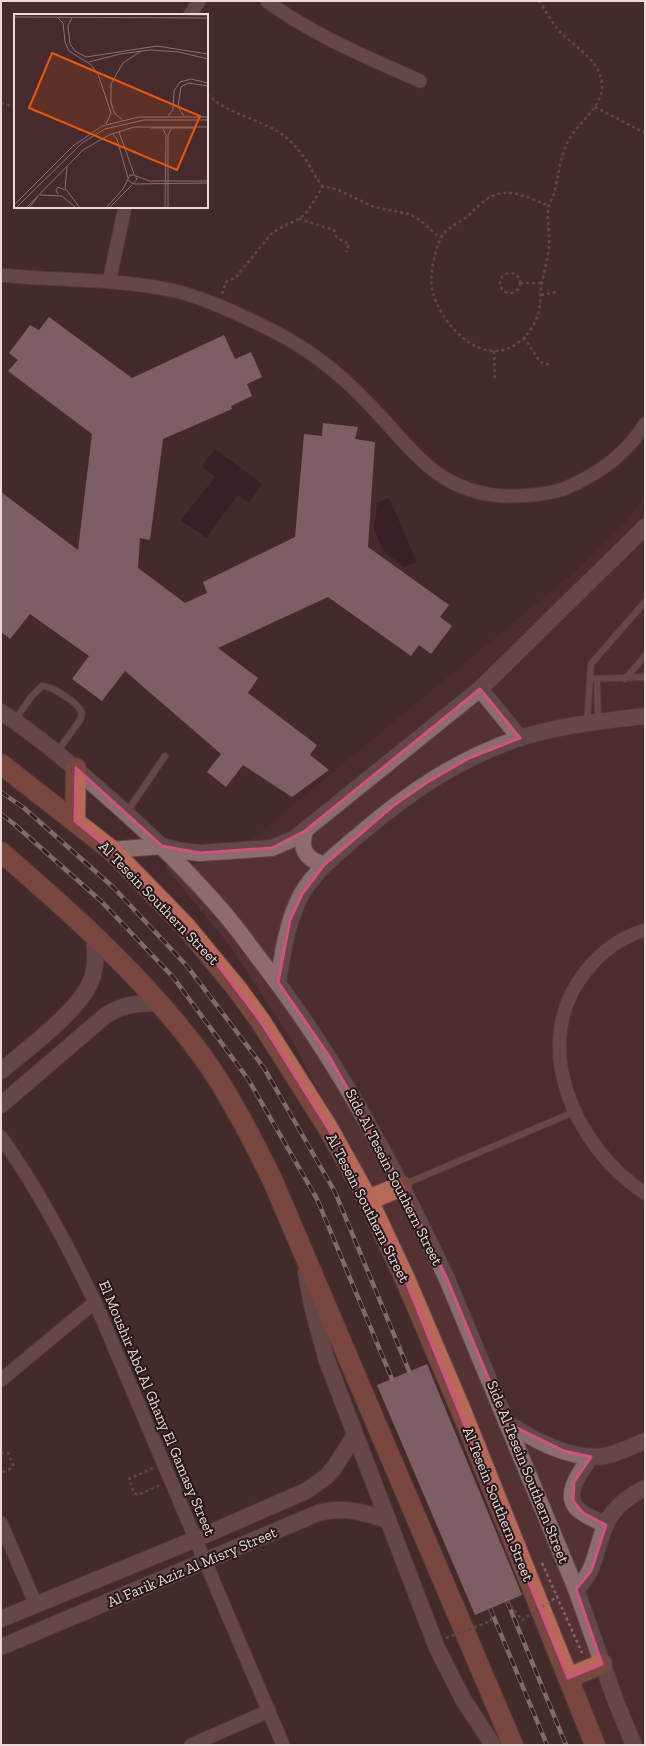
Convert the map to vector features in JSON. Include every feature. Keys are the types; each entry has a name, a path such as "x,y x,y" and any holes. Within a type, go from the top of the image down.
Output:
{"main road":[{"name":"Al Tesein Southern Street","path":"1,764 111,850 186,927 237,989 284,1056 328,1128 368,1200 405,1279 595,1745"},
{"path":"75,821 76,768"},
{"path":"1,852 94,936 159,1003 184,1032 206,1062 249,1132 272,1179 513,1745"},
{"path":"368,1200 402,1186"},
{"path":"568,1678 602,1664"}],"street":[{"path":"191,14 199,1"},
{"path":"267,1 282,12 325,38 420,81"},
{"path":"109,282 125,208"},
{"path":"1,275 109,282 171,290 202,299 263,326 318,359 344,380 368,402 410,451 434,472 463,488 494,495 526,496 558,491 587,479 614,461 636,438 645,424"},
{"path":"111,850 162,846 181,851 200,853 272,848 295,838 480,690 645,527"},
{"path":"480,690 520,738"},
{"name":"Side Al Tesein Southern Street","path":"1,712 57,752 127,813 162,846 225,913 278,982 329,1056 379,1142 447,1279 576,1589 590,1624 602,1664 634,1745"},
{"path":"278,982 290,920 302,894 324,865 394,805 429,781 469,758 520,738 592,722 645,716"},
{"path":"305,831 302,840 303,849 308,857 315,862 324,865"},
{"path":"645,930 624,938 601,955 581,976 567,1002 560,1031 559,1048 563,1080 574,1112 590,1140 610,1164 627,1181 645,1193"},
{"path":"1,1072 65,1016 88,988 96,963 94,936"},
{"path":"1,1105 106,1015 137,1003 159,1003"},
{"name":"El Moushir Abd Al Ghany El Gamasy Street","path":"1,1137 45,1205 70,1250 95,1302 172,1480 283,1745"},
{"path":"302,1250 312,1305 326,1358 387,1520 437,1648 464,1701 493,1745"},
{"path":"1,1380 95,1302"},
{"path":"507,1424 564,1451 591,1457 605,1456 645,1441"},
{"name":"Al Farik Aziz Al Misry Street","path":"1,1620 196,1539 306,1491 318,1484 334,1468 355,1435"},
{"path":"591,1457 574,1482 572,1488 573,1501 583,1514 606,1524"},
{"path":"576,1589 586,1579 590,1571 606,1524 612,1514 624,1502 645,1488"},
{"name":"Al Farik Aziz Al Misry Street","path":"1,1647 318,1513 329,1510 352,1510 387,1520"},
{"path":"1,1523 36,1605"},
{"path":"191,1745 269,1711"}],"lane":[{"path":"592,722 590,679 591,664 645,602"},
{"path":"625,679 645,656"},
{"path":"590,679 625,679 645,677"},
{"path":"592,722 597,679"},
{"path":"15,721 31,697 42,686 49,687 78,706 82,713 80,720 57,752"},
{"path":"127,813 165,756"},
{"path":"402,1186 574,1112"}],"path":[{"path":"539,1 553,23 592,62 599,75 602,85 600,98 595,107 576,130 561,156 556,187 549,206 549,247 542,283 539,312 531,329 519,342 510,348 494,351 479,348 468,342 446,320 439,309 431,287 432,275 441,238 448,229 494,195 504,193 523,195 549,206"},
{"path":"208,95 225,109 245,115 269,127 286,138 303,156 323,186 338,190 374,206 409,214 420,220 441,238"},
{"path":"1,103 14,107"},
{"path":"595,107 645,133"},
{"path":"218,306 226,282 236,277 271,234 299,219 307,212 323,186"},
{"path":"299,219 320,224 334,230 338,238 349,244 346,252"},
{"path":"508,273 517,275 520,283 516,291 508,293 501,287 500,282 501,278 508,273"},
{"path":"520,283 542,283"},
{"path":"541,295 557,292"},
{"path":"524,337 540,362 550,365"},
{"path":"494,351 495,381"},
{"path":"1,1453 8,1453 13,1465 10,1469 1,1473"},
{"path":"164,1464 131,1478 129,1481 134,1493 138,1495 172,1480"},
{"path":"541,1562 558,1596 582,1654"},
{"path":"507,1601 522,1620 558,1596"},
{"path":"446,1638 491,1621 490,1608"}],"highlighted area":[{"path":"480,689 520,738 469,758 429,781 394,805 324,865 302,894 290,920 278,982 329,1056 402,1186 447,1279 507,1423 564,1451 591,1457 574,1482 573,1501 583,1513 606,1525 591,1571 576,1589 602,1664 568,1678 405,1279 368,1200 328,1128 261,1022 212,957 111,850 75,821 76,768 162,846 200,853 272,848 305,831"}],"shaded area":[{"path":"215,449 262,484 249,503 238,495 206,538 181,520 215,477 202,466"},
{"path":"645,494 645,1745 598,1745 348,1149 293,1042 230,946 164,865 191,865 213,860 235,850 257,835 579,568 630,518"},
{"path":"389,498 417,562 404,567 384,552 374,529 377,503"}],"building":[{"path":"49,317 132,378 224,335 235,359 251,352 262,377 247,384 252,396 231,406 232,409 163,439 150,540 140,538 138,568 185,603 207,593 203,582 295,537 304,434 322,436 323,423 358,427 355,439 375,442 368,547 449,605 440,617 452,626 431,654 419,645 411,656 328,597 218,648 258,678 248,693 317,745 310,755 329,770 292,797 243,765 226,787 207,772 221,754 125,671 102,701 72,679 89,656 30,614 10,639 1,632 1,492 78,550 92,434 8,371 18,360 9,353 30,325 39,330"},
{"path":"427,1364 522,1595 475,1615 377,1385"}],"railway":[{"path":"1,792 24,808 113,887 187,966 264,1068 335,1192 409,1371"},
{"path":"1,814 101,901 173,977 248,1079 317,1199 392,1379"},
{"path":"507,1601 566,1745"},
{"path":"490,1608 547,1745"}]}
